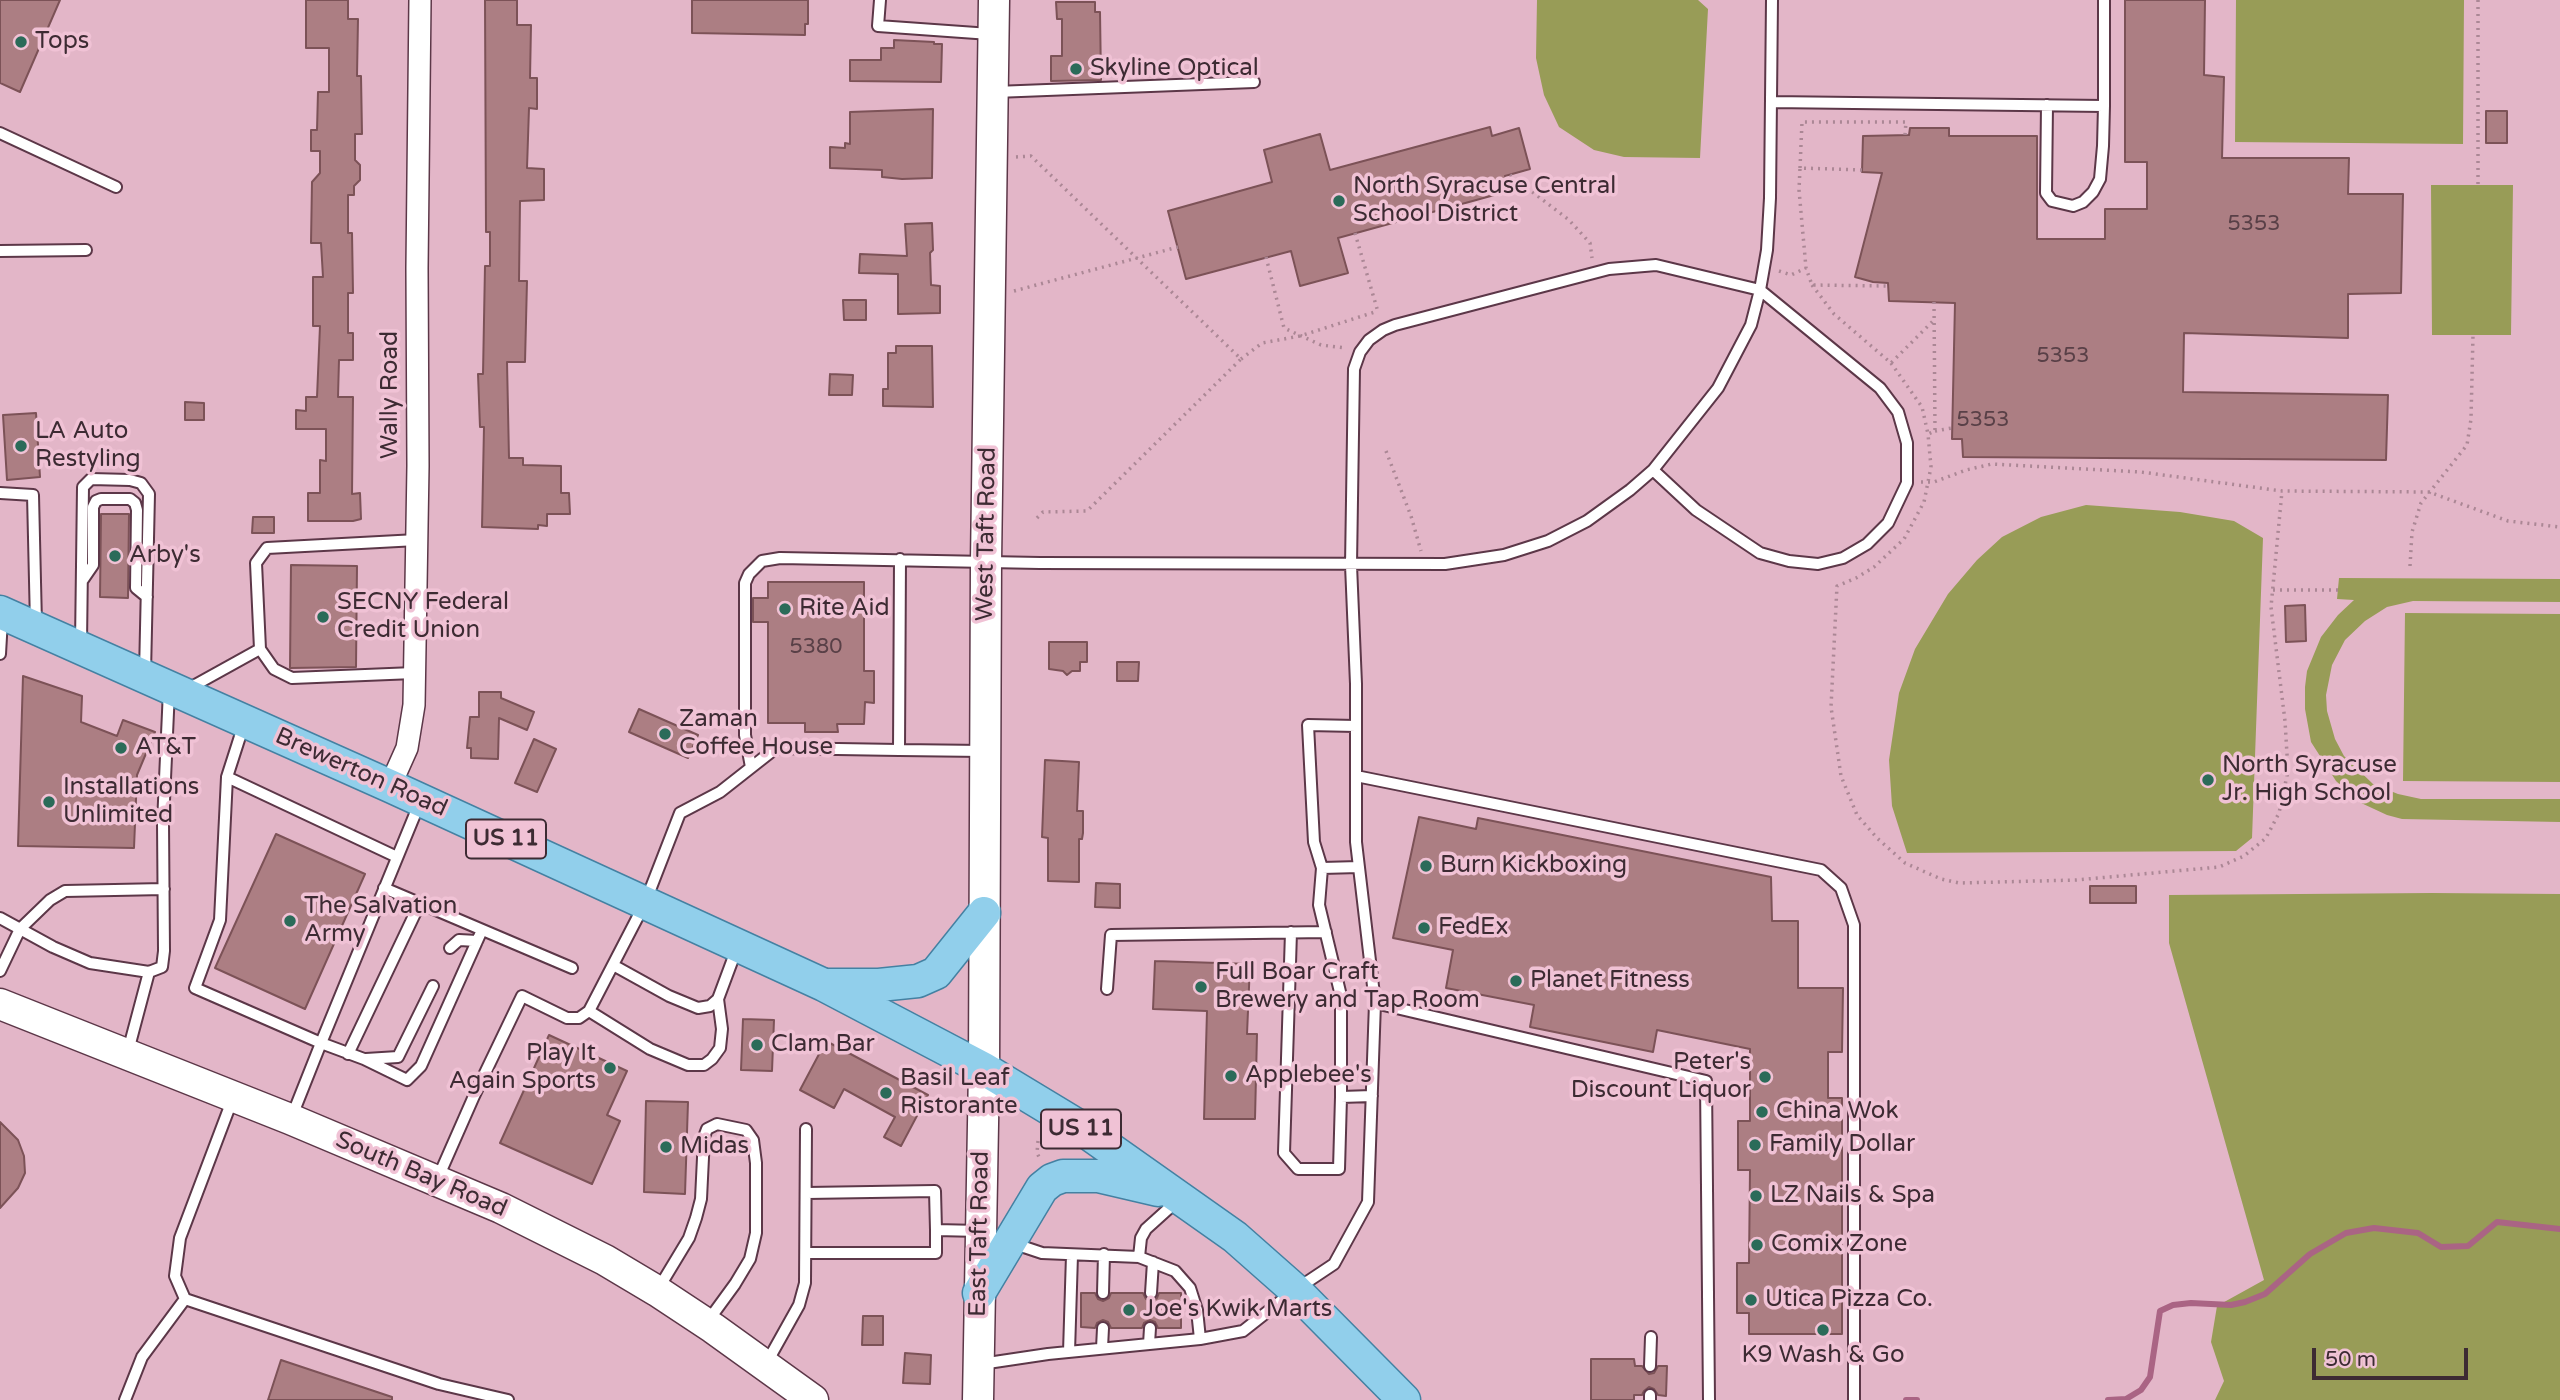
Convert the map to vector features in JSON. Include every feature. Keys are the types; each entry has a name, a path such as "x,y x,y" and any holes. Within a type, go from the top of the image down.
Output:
{"main road":[{"name":"West Taft Road","path":"984,1069 986,562 994,0"},
{"name":"Brewerton Road","path":"1,612 738,945 824,985 984,1069"},
{"path":"824,985 879,985 918,981 936,974 984,912"},
{"name":"South Bay Road","path":"0,1004 290,1119 501,1208 605,1260 657,1291 766,1364 813,1400"},
{"name":"US 11","path":"984,1069 1075,1124 1235,1237 1295,1290 1404,1400"},
{"name":"East Taft Road","path":"974,1387 984,1069"},
{"path":"979,1293 1042,1188 1052,1180 1063,1176 1098,1176 1178,1196"}],"street":[{"name":"Wally Road","path":"390,786 407,748 414,705 420,0"}],"lane":[{"path":"880,0 878,26 993,34"},
{"path":"751,767 745,735 745,583 749,573 762,561 780,558 986,562 1445,564 1504,555 1548,541 1587,521 1630,490 1653,470 1718,388 1751,325 1764,266 1770,198 1772,0"},
{"path":"2047,105 2046,193 2052,201 2073,206 2083,202 2100,179 2104,146 2104,0"},
{"path":"992,92 1254,82"},
{"path":"1771,102 2104,106"},
{"path":"0,133 116,187"},
{"path":"0,251 86,250"},
{"path":"974,1387 1069,1352 1200,1339 1243,1331 1295,1290 1334,1264 1367,1202 1375,1003 1356,842 1351,565 1354,369 1369,340 1383,330 1609,269 1656,265 1760,290 1880,388 1898,412 1907,443 1907,483 1888,523 1867,544 1843,558 1818,564 1789,561 1760,553 1696,510 1653,470"},
{"path":"0,918 90,963 149,972 162,967 165,685 147,597 149,494 141,483 92,479 83,487 81,648"},
{"path":"0,493 33,495 36,627"},
{"path":"82,581 93,565 93,507 101,499 130,499 137,510 136,589 147,597"},
{"path":"414,673 292,678 274,670 260,649 256,563 267,548 416,540"},
{"path":"899,750 900,559"},
{"path":"0,654 1,612"},
{"path":"165,685 260,649"},
{"path":"245,721 227,777 220,920 195,988 364,1059 407,1080 421,1066 480,935"},
{"path":"1291,932 1284,1153 1298,1168 1339,1169 1342,996 1319,905 1322,869 1314,842 1308,725 1356,726"},
{"path":"437,1181 522,996 567,1018 579,1018 589,1011 645,903 680,813 720,792 776,748 985,751"},
{"path":"1356,776 1821,870 1841,888 1854,925 1854,1400"},
{"path":"227,777 397,857"},
{"path":"290,1119 421,800"},
{"path":"1322,869 1359,867"},
{"path":"384,888 420,903 480,935 572,968"},
{"path":"0,971 20,929 50,900 65,891 164,889"},
{"path":"348,1054 420,903"},
{"path":"1107,989 1111,935 1326,932"},
{"path":"450,948 459,940 480,935"},
{"path":"589,1011 650,1049 688,1065 704,1065 720,1048 722,1029 718,999 738,945"},
{"path":"613,965 669,996 698,1008 710,1006 718,999"},
{"path":"127,1055 149,972"},
{"path":"364,1059 398,1057 433,986"},
{"path":"1375,1003 1706,1081 1709,1400"},
{"path":"1341,1097 1372,1097"},
{"path":"233,1098 180,1238 175,1276 185,1299 439,1384 508,1400"},
{"path":"657,1291 689,1238 696,1219 702,1199 704,1137 707,1129 717,1124 746,1130 753,1140 756,1163 756,1233 750,1259 706,1323"},
{"path":"766,1364 799,1305 805,1283 806,1129"},
{"path":"807,1192 935,1191 936,1230 936,1253 807,1253"},
{"path":"1139,1256 1140,1238 1178,1196"},
{"path":"936,1230 980,1231"},
{"path":"1010,1242 1042,1253 1139,1256 1175,1271 1190,1288 1197,1310 1200,1339"},
{"path":"1104,1254 1104,1293"},
{"path":"1069,1352 1072,1255"},
{"path":"1151,1293 1153,1262"},
{"path":"125,1400 142,1357 185,1299"},
{"path":"1102,1349 1103,1328"},
{"path":"1149,1344 1150,1328"},
{"path":"1650,1366 1651,1337"}],"path":[{"path":"2478,0 2479,185"},
{"path":"1905,135 1906,122 1802,122 1801,210 1807,268 1812,285 1834,314 1891,363 1922,407 1928,434 1930,482 1905,539 1874,567 1856,579 1837,586 1831,707 1841,776 1857,815 1877,838 1905,863 1941,879 1959,883 2201,870 2234,862 2256,847 2266,838 2276,820 2284,797 2288,771 2287,740 2271,607 2282,491"},
{"path":"992,159 1031,156 1241,359"},
{"path":"1800,168 1862,170"},
{"path":"1510,175 1569,220 1590,243 1595,273"},
{"path":"1355,233 1383,330"},
{"path":"990,298 1178,247"},
{"path":"1266,257 1284,328 1321,345 1346,348 1359,355"},
{"path":"1764,266 1791,275 1807,268"},
{"path":"1812,285 1888,286"},
{"path":"1934,302 1936,431"},
{"path":"1036,519 1043,512 1087,511 1241,359 1262,343 1300,336 1378,311"},
{"path":"1891,363 1935,320"},
{"path":"2410,566 2410,544 2421,503 2467,445 2471,419 2473,335"},
{"path":"1928,434 1952,428"},
{"path":"1386,451 1419,538 1423,564"},
{"path":"1907,483 1930,482 1992,464 2141,472 2282,491 2429,492 2508,521 2560,527"},
{"path":"2273,590 2338,590"},
{"path":"1038,1141 1037,1153 1043,1163"}],"green space":[{"path":"1537,0 1698,0 1708,9 1700,158 1624,157 1594,150 1559,127 1544,95 1536,58"},
{"path":"2236,0 2464,0 2463,144 2235,142"},
{"path":"2431,185 2513,185 2511,335 2432,335"},
{"path":"2086,505 2180,512 2234,521 2263,538 2252,838 2236,851 1907,853 1892,806 1889,760 1899,693 1915,649 1948,594 1977,560 2002,537 2041,517"},
{"path":"2339,578 2560,579 2560,602 2413,601 2387,607 2365,621 2345,640 2332,665 2326,695 2327,711 2335,739 2344,756 2373,784 2421,799 2560,799 2560,822 2402,819 2359,802 2336,781 2311,742 2305,709 2305,687 2307,671 2321,637 2354,600 2337,599"},
{"path":"2405,613 2560,614 2560,782 2403,781"},
{"path":"2560,894 2560,1400 2215,1400 2224,1381 2211,1342 2217,1306 2264,1280 2169,943 2169,895"}],"building":[{"name":"Tops","path":"0,0 60,0 20,92 0,83"},
{"path":"306,0 348,0 348,19 358,19 357,76 361,76 362,134 355,134 355,160 360,165 360,180 354,186 354,195 348,195 353,293 348,293 348,333 353,333 353,360 339,360 338,397 353,397 352,494 360,493 361,519 353,521 308,521 308,493 320,493 320,460 326,461 326,429 296,429 296,410 306,411 306,397 317,397 320,326 313,326 313,277 323,277 321,243 311,243 312,182 320,173 320,151 311,151 311,130 317,130 318,92 329,92 329,48 306,48"},
{"path":"485,0 517,0 517,25 531,25 530,78 537,78 537,109 529,108 527,168 544,169 544,200 520,201 519,281 527,281 525,362 507,362 509,458 523,458 523,465 561,466 561,493 569,493 570,514 547,514 547,526 538,525 538,529 482,527 484,427 480,427 478,374 483,374 485,266 490,266 490,232 486,232"},
{"path":"692,0 808,0 808,24 805,24 805,35 692,33"},
{"path":"2125,0 2205,0 2204,75 2224,77 2222,158 2349,158 2348,194 2403,194 2401,293 2348,294 2348,338 2184,333 2183,392 2388,395 2386,460 1963,457 1962,439 1952,439 1955,303 1889,301 1888,283 1855,277 1882,173 1862,172 1863,136 1909,135 1910,128 1949,128 1949,136 2037,136 2037,239 2105,239 2105,209 2147,209 2147,162 2125,162"},
{"path":"1056,2 1095,2 1095,12 1100,12 1101,80 1051,81 1051,56 1062,56 1062,19 1057,19"},
{"path":"894,40 942,44 941,82 850,81 850,60 881,60 881,48 894,48"},
{"path":"933,109 932,178 902,179 882,177 882,170 830,168 830,147 845,148 845,143 850,144 850,112"},
{"path":"2486,111 2507,111 2507,143 2486,143"},
{"name":"North Syracuse Central School District","path":"1490,127 1492,136 1519,128 1530,169 1505,176 1509,191 1338,238 1348,273 1300,286 1291,251 1186,279 1168,211 1272,182 1264,150 1320,134 1330,170"},
{"path":"932,223 931,285 940,286 940,313 898,314 898,274 859,273 860,254 907,256 905,224"},
{"path":"843,300 866,300 866,320 844,320"},
{"path":"896,346 932,346 933,407 883,406 883,389 888,389 888,353 896,353"},
{"path":"830,374 853,375 852,395 829,395"},
{"path":"185,402 204,403 204,420 185,420"},
{"name":"LA Auto Restyling","path":"36,413 40,477 7,480 3,415"},
{"name":"Arby's","path":"101,514 129,514 128,598 100,597"},
{"path":"253,517 274,517 274,533 252,533"},
{"name":"SECNY Federal Credit Union","path":"291,565 357,566 356,667 290,668"},
{"name":"Rite Aid","path":"768,582 864,582 864,671 874,671 874,703 865,702 864,724 837,724 838,732 805,732 805,723 768,723 768,622 753,622 753,598 768,598"},
{"path":"2305,605 2306,641 2286,642 2285,606"},
{"path":"1049,642 1087,642 1087,662 1080,662 1080,671 1072,671 1067,675 1063,671 1049,669"},
{"path":"1117,662 1139,662 1138,681 1117,681"},
{"path":"23,676 82,696 81,722 117,736 123,720 155,732 137,775 134,848 18,846"},
{"path":"479,692 501,692 501,698 534,712 527,730 499,718 498,759 471,758 471,748 467,748 470,717 479,717"},
{"path":"639,709 698,735 688,758 629,732"},
{"path":"534,739 556,749 537,792 515,783"},
{"path":"1045,760 1079,762 1077,811 1083,811 1083,833 1082,839 1079,839 1079,882 1048,881 1048,838 1042,837"},
{"path":"1419,817 1476,829 1478,818 1771,877 1772,921 1798,921 1798,988 1843,988 1842,1052 1828,1052 1828,1098 1842,1098 1842,1334 1749,1334 1749,1313 1737,1313 1737,1263 1749,1263 1750,1170 1738,1170 1738,1121 1750,1121 1750,1049 1657,1030 1653,1052 1530,1027 1534,1005 1446,988 1453,950 1393,938"},
{"name":"The Salvation Army","path":"276,834 365,874 305,1009 215,968"},
{"path":"1096,883 1120,884 1120,908 1095,907"},
{"path":"2090,886 2136,886 2136,903 2090,903"},
{"path":"1155,961 1250,964 1247,1034 1257,1034 1255,1119 1204,1119 1207,1011 1153,1009"},
{"name":"Clam Bar","path":"743,1019 774,1020 772,1071 741,1070"},
{"path":"549,1035 627,1071 607,1115 620,1121 592,1184 500,1143"},
{"name":"Basil Leaf Ristorante","path":"826,1041 928,1095 901,1146 884,1137 895,1117 844,1089 834,1108 800,1090"},
{"name":"Midas","path":"646,1101 688,1102 685,1194 644,1192"},
{"path":"0,1122 18,1140 24,1156 25,1173 18,1188 0,1208"},
{"path":"1081,1293 1095,1293 1098,1299 1103,1301 1109,1298 1111,1293 1143,1293 1146,1299 1151,1301 1157,1298 1159,1293 1181,1293 1181,1328 1158,1328 1155,1322 1150,1320 1144,1323 1142,1328 1111,1328 1108,1322 1103,1320 1097,1323 1095,1328 1081,1327"},
{"path":"863,1316 883,1316 883,1345 862,1345"},
{"path":"905,1353 931,1355 930,1384 903,1383"},
{"path":"1591,1359 1634,1359 1635,1366 1642,1366 1649,1374 1654,1373 1658,1366 1667,1366 1666,1396 1658,1395 1649,1387 1642,1395 1634,1395 1634,1400 1591,1400"},
{"path":"281,1360 392,1397 392,1400 268,1400"}],"waterway":[{"path":"2108,1400 2126,1399 2141,1390 2150,1377 2160,1311 2173,1305 2191,1303 2231,1305 2265,1294 2310,1254 2346,1233 2374,1228 2418,1233 2441,1247 2468,1246 2497,1222 2560,1229"},
{"path":"1906,1400 1917,1400"}],"place":[{"name":"Tops","path":"21,42"},
{"name":"Skyline Optical","path":"1076,69"},
{"name":"North Syracuse Central School District","path":"1339,201"},
{"name":"LA Auto Restyling","path":"21,446"},
{"name":"Arby's","path":"115,556"},
{"name":"Rite Aid","path":"785,609"},
{"name":"SECNY Federal Credit Union","path":"323,617"},
{"name":"Zaman Coffee House","path":"665,734"},
{"name":"AT&T","path":"121,748"},
{"name":"North Syracuse Jr. High School","path":"2208,780"},
{"name":"Installations Unlimited","path":"49,802"},
{"name":"Burn Kickboxing","path":"1426,866"},
{"name":"The Salvation Army","path":"290,921"},
{"name":"FedEx","path":"1424,928"},
{"name":"Planet Fitness","path":"1516,981"},
{"name":"Full Boar Craft Brewery and Tap Room","path":"1201,987"},
{"name":"Clam Bar","path":"757,1045"},
{"name":"Play It Again Sports","path":"610,1068"},
{"name":"Applebee's","path":"1231,1076"},
{"name":"Peter's Discount Liquor","path":"1765,1077"},
{"name":"Basil Leaf Ristorante","path":"886,1093"},
{"name":"China Wok","path":"1762,1112"},
{"name":"Family Dollar","path":"1755,1145"},
{"name":"Midas","path":"666,1147"},
{"name":"LZ Nails & Spa","path":"1756,1196"},
{"name":"Comix Zone","path":"1757,1245"},
{"name":"Utica Pizza Co.","path":"1751,1300"},
{"name":"Joe's Kwik Marts","path":"1129,1310"},
{"name":"K9 Wash & Go","path":"1823,1330"}]}
